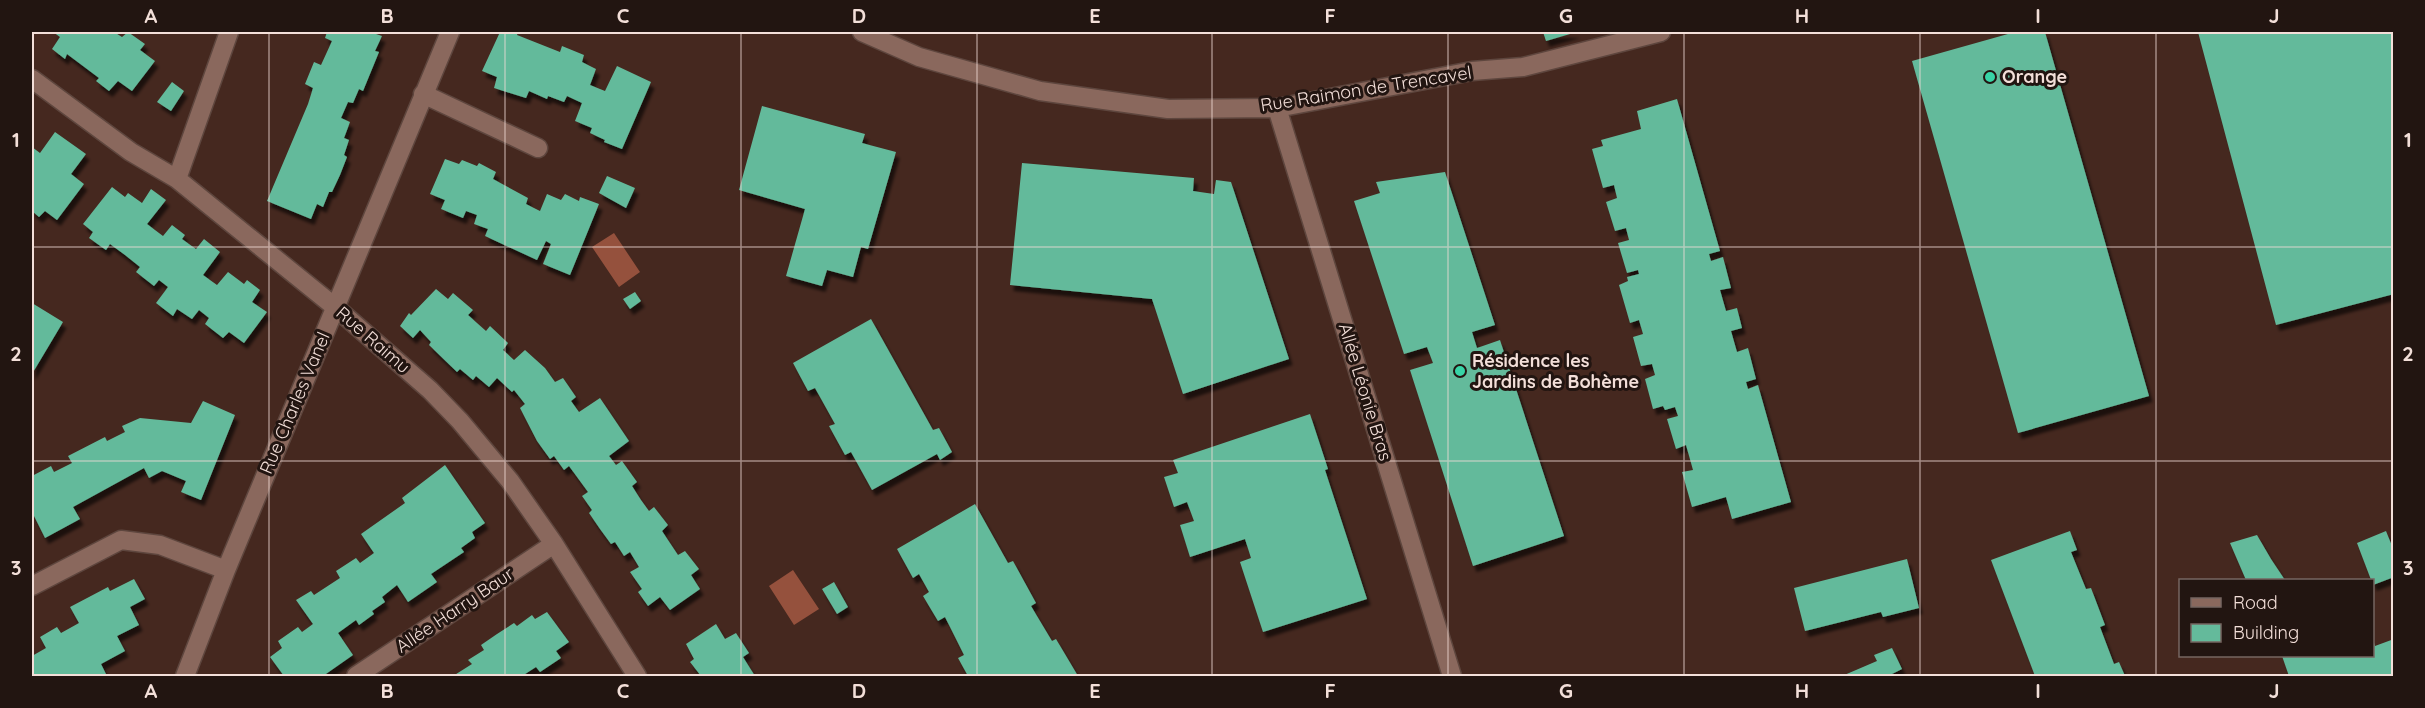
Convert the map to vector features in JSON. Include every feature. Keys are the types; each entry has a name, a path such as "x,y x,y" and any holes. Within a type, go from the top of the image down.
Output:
{"street":[{"path":"177,179 229,32"},
{"name":"Rue Charles Vanel","path":"185,676 226,570 450,32"},
{"name":"Rue Raimon de Trencavel","path":"862,32 918,57 1040,91 1168,109 1277,108 1472,71 1523,67 1662,32"},
{"name":"Rue Raimu","path":"32,79 131,152 177,179 335,307 430,390 460,421 510,481 554,544 637,676"},
{"path":"423,94 538,148"},
{"name":"Allée Léonie Bras","path":"1277,108 1452,676"},
{"path":"32,586 121,540 160,545 226,570"},
{"name":"Allée Harry Baur","path":"356,676 554,544"}],"shaded area":[{"path":"614,233 640,272 619,287 592,247"},
{"path":"793,570 819,609 794,625 769,586"}],"building":[{"path":"53,32 114,32 122,37 128,32 145,44 140,50 155,61 132,91 118,81 109,91 96,81 99,78 67,54 65,59 52,49 60,37"},
{"path":"327,32 377,32 376,34 382,36 375,51 379,52 363,91 359,89 353,103 348,102 341,118 350,122 344,138 349,140 344,155 347,157 332,192 329,192 323,207 317,204 311,219 267,201 308,104 313,88 305,84 314,62 321,65 332,41 325,38"},
{"path":"500,32 518,32 517,35 560,52 562,46 584,55 582,62 596,69 590,85 605,91 617,66 651,82 622,149 604,142 605,140 590,133 592,128 575,121 582,103 567,96 564,102 548,96 547,99 529,91 526,98 494,88 497,77 482,71"},
{"path":"1543,32 1577,32 1546,41"},
{"path":"2015,32 2045,32 2149,396 2018,433 1912,61"},
{"path":"2198,32 2394,32 2394,294 2276,325"},
{"path":"172,82 184,91 171,111 157,102"},
{"path":"1677,99 1720,251 1709,254 1711,261 1723,257 1731,288 1720,290 1726,311 1737,308 1742,328 1731,331 1737,352 1748,348 1756,379 1746,382 1748,389 1758,385 1791,502 1732,519 1726,497 1692,507 1682,472 1693,470 1686,445 1676,449 1667,419 1678,416 1675,407 1665,410 1663,406 1653,409 1645,379 1655,375 1652,364 1641,366 1633,337 1643,334 1639,320 1630,323 1619,285 1628,281 1627,277 1639,274 1638,270 1627,273 1618,243 1629,240 1626,228 1615,231 1606,202 1617,198 1614,185 1603,188 1592,149 1603,146 1601,140 1641,129 1637,111"},
{"path":"762,106 865,134 862,143 896,152 868,249 861,247 853,277 827,270 822,286 786,276 805,209 739,190"},
{"path":"55,132 86,154 71,174 84,184 57,220 45,211 39,217 32,211 32,147 40,153"},
{"path":"445,159 459,164 462,160 477,166 479,163 496,172 493,179 528,198 526,204 540,211 547,194 561,200 565,194 579,201 580,197 599,204 570,275 543,264 551,244 546,241 537,260 485,236 488,229 474,224 477,215 466,211 463,218 441,209 445,200 430,194"},
{"path":"1022,163 1194,178 1193,191 1214,194 1216,180 1231,182 1289,359 1183,394 1152,299 1010,285"},
{"name":"Résidence les Jardins de Bohème","path":"1445,172 1495,325 1472,332 1477,348 1500,340 1564,536 1473,566 1410,370 1433,363 1427,347 1404,354 1354,201 1380,193 1376,182"},
{"path":"607,176 635,188 626,208 599,193"},
{"path":"112,187 125,197 128,193 142,203 151,189 166,200 147,224 163,236 172,225 185,235 182,239 196,249 204,239 220,252 203,275 217,285 228,272 244,284 247,280 260,290 252,302 267,312 244,343 229,332 223,338 205,324 209,318 199,310 192,319 177,309 173,316 156,303 168,287 159,280 154,286 136,272 140,267 125,255 110,244 106,250 89,238 93,232 83,224"},
{"path":"436,289 448,299 453,293 473,310 468,315 486,331 490,326 508,343 503,350 514,360 525,350 545,368 555,382 563,378 576,397 571,401 579,412 600,398 629,441 609,456 616,465 622,461 637,482 632,486 641,500 649,511 654,507 668,525 662,531 678,555 685,551 699,569 691,575 700,589 670,610 660,597 648,606 638,592 642,589 630,572 639,567 630,552 624,556 615,542 611,544 600,529 589,513 592,510 582,496 588,492 569,466 564,470 554,456 550,459 537,441 520,408 525,404 514,390 512,392 497,378 489,387 476,376 473,380 460,369 457,372 429,345 431,342 420,330 413,338 400,326 409,313 411,315"},
{"path":"635,292 641,301 630,309 623,299"},
{"path":"32,303 63,322 32,374"},
{"path":"871,319 933,430 939,428 952,452 940,460 937,454 872,490 851,452 845,455 829,426 835,424 815,388 808,391 793,363"},
{"path":"203,401 235,415 201,500 181,492 186,481 162,471 149,478 144,468 73,507 80,519 45,538 32,512 32,476 51,466 54,472 72,463 68,456 105,437 107,441 125,432 122,426 140,418 191,423"},
{"path":"1310,414 1328,469 1325,470 1367,599 1263,632 1240,562 1251,558 1245,539 1190,557 1180,525 1194,521 1187,502 1174,507 1164,477 1178,473 1173,460"},
{"path":"445,465 485,523 472,532 475,538 461,548 464,552 431,574 437,582 408,602 397,585 382,597 385,602 372,611 374,614 359,625 356,620 338,633 353,655 323,676 320,674 284,676 270,657 282,648 278,641 298,627 302,632 313,624 296,600 311,591 314,595 340,578 336,571 356,558 360,563 374,553 361,534 405,503 402,498"},
{"path":"975,504 1008,563 1013,561 1036,603 1031,606 1052,641 1056,639 1078,676 968,676 958,658 964,655 945,617 938,621 923,596 929,592 919,574 913,578 897,549"},
{"path":"2070,531 2077,550 2071,552 2086,589 2091,588 2105,625 2100,627 2114,664 2119,662 2125,676 2035,676 1991,560"},
{"path":"2386,531 2394,551 2394,577 2374,585 2374,579 2371,579 2357,543"},
{"path":"2257,535 2284,579 2246,579 2230,543"},
{"path":"1907,559 1919,608 1883,617 1881,612 1805,631 1794,588"},
{"path":"134,579 145,599 130,607 139,625 117,636 125,651 101,664 107,676 32,676 32,656 46,648 40,637 57,627 61,633 79,623 70,607 108,587 110,591"},
{"path":"834,582 848,607 837,614 822,589"},
{"path":"547,612 569,642 556,651 561,658 540,672 536,667 522,676 453,676 472,664 468,660 484,650 481,645 497,634 514,623 517,626 532,615 535,619"},
{"path":"716,624 725,639 736,633 749,653 743,657 755,676 701,676 690,662 694,659 686,644"},
{"path":"2394,639 2394,676 2289,676 2282,657 2374,657 2374,642 2375,646"},
{"path":"1892,648 1902,669 1888,676 1842,676 1877,661 1874,655"}],"place":[{"name":"Orange","path":"1990,77"},
{"name":"Résidence les Jardins de Bohème","path":"1460,371"}]}
